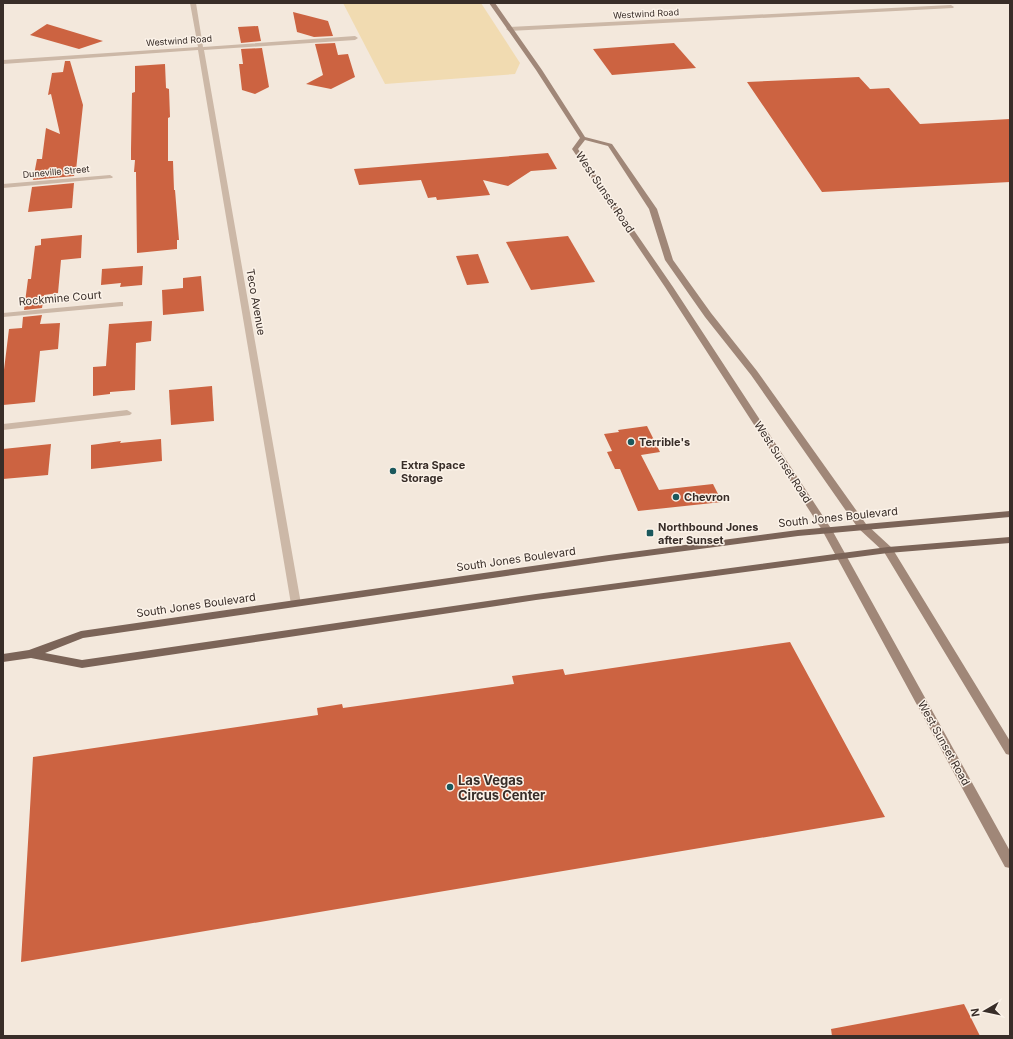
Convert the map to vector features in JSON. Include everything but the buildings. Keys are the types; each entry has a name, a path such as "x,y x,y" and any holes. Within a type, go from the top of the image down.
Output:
{"main road":[{"name":"West Sunset Road","path":"492,3 509,29 540,70 583,138 610,145 653,209 669,260 708,315 754,373 862,526 888,550 1010,751"},
{"name":"West Sunset Road","path":"583,138 575,149 669,287 827,530 1010,863"},
{"name":"South Jones Boulevard","path":"3,658 31,654 81,635 609,558 862,526 1010,514"},
{"name":"South Jones Boulevard","path":"31,654 82,664 536,597 842,556 888,550 1010,540"}],"street":[{"name":"Teco Avenue","path":"193,3 296,604"},
{"name":"Westwind Road","path":"509,29 826,14 951,6"},
{"name":"Westwind Road","path":"3,62 356,38"},
{"name":"Duneville Street","path":"3,186 110,177"},
{"name":"Rockmine Court","path":"3,315 120,304"},
{"path":"3,427 127,413"}],"sand":[{"path":"343,3 481,3 520,63 515,74 385,84"}],"place":[{"name":"Terrible's","path":"631,442"},
{"name":"Extra Space Storage","path":"393,471"},
{"name":"Chevron","path":"676,497"},
{"name":"Northbound Jones after Sunset","path":"650,533"},
{"name":"Las Vegas Circus Center","path":"450,787"}]}
